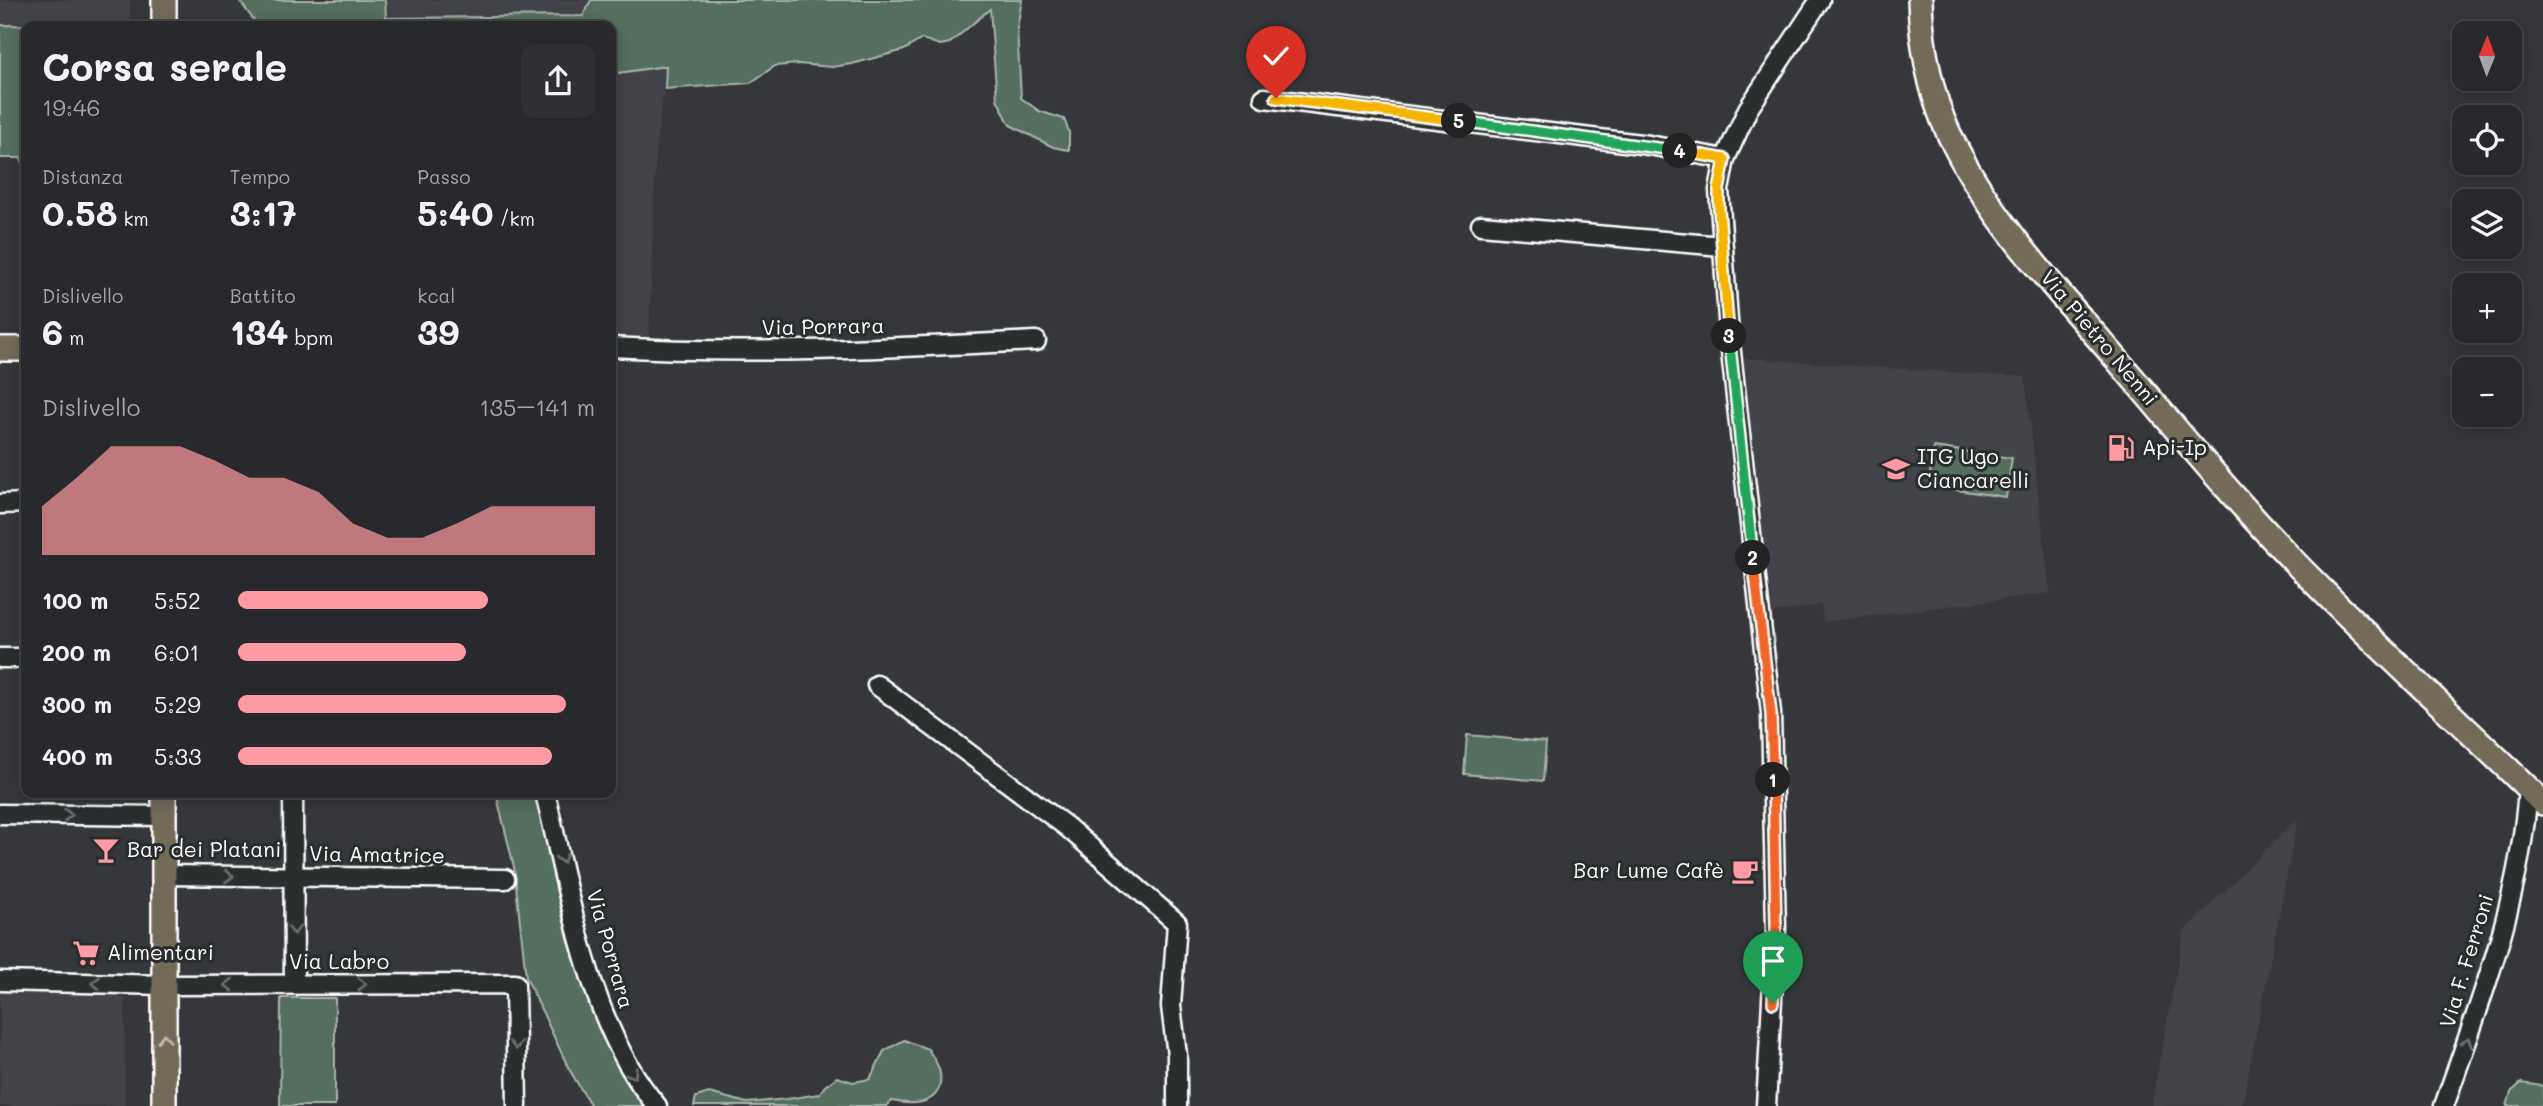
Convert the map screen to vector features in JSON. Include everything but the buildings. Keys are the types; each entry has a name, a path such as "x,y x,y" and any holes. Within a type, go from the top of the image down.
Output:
{"main road":[{"path":"164,0 164,21"},
{"name":"Via Pietro Nenni","path":"1920,0 1932,83 1948,132 1975,181 2024,249 2203,463 2314,583 2536,796"},
{"path":"0,349 21,349"},
{"path":"164,798 164,1106"}],"street":[{"path":"1766,1106 1776,929 1771,713 1744,486 1719,190 1725,159 1748,109 1820,0"},
{"path":"1264,99 1649,145 1725,159"},
{"path":"1481,225 1722,246"},
{"name":"Via Porrara","path":"616,347 719,352 1036,341"},
{"path":"0,504 21,503"},
{"path":"0,658 21,658"},
{"path":"877,685 1067,827 1177,923 1171,1006 1177,1055 1177,1106"},
{"name":"Via F. Ferroni","path":"2444,1106 2502,940 2526,827 2536,796"},
{"path":"293,798 294,984"},
{"name":"Via Porrara","path":"546,798 598,997 614,1042 657,1106"},
{"path":"0,814 164,816"},
{"path":"2526,827 2543,820"},
{"name":"Via Amatrice","path":"164,875 505,878"},
{"name":"Via Labro","path":"0,981 164,985 515,984 517,1106"}],"shaded area":[{"path":"0,0 130,0 130,21 21,21 21,25 0,25"},
{"path":"385,0 591,0 583,16 385,18"},
{"path":"667,66 656,146 649,340 616,339 616,74"},
{"name":"ITG Ugo Ciancarelli","path":"1742,358 2025,377 2050,593 1824,622 1821,605 1773,613"},
{"path":"2298,818 2242,1106 2151,1106 2184,931"},
{"path":"0,992 125,995 125,1106 0,1106"}],"green space":[{"path":"239,0 385,0 386,18 583,16 591,0 1022,0 1017,28 1021,98 1039,111 1064,119 1069,132 1069,150 1053,147 1010,125 997,99 990,9 950,43 940,45 922,39 904,50 852,64 832,67 798,64 775,66 750,83 665,89 666,66 616,73 616,21 254,21"},
{"path":"0,25 21,25 21,159 0,158"},
{"path":"1934,447 2012,458 2006,497 1928,486"},
{"path":"1467,735 1546,742 1543,781 1464,774"},
{"path":"497,798 545,798 598,997 657,1106 591,1106 569,1069 526,977 514,867"},
{"path":"281,998 335,998 335,1106 280,1106"},
{"path":"904,1040 928,1049 940,1073 938,1091 933,1097 919,1103 892,1101 887,1106 694,1106 696,1097 709,1093 747,1103 819,1094 837,1077 853,1082 870,1079 884,1051"},
{"path":"2521,1083 2543,1086 2543,1106 2507,1106 2511,1092"}],"place":[{"name":"Api-Ip","path":"2121,448"},
{"name":"ITG Ugo Ciancarelli","path":"1896,469"},
{"name":"Bar dei Platani","path":"106,850"},
{"name":"Bar Lume Cafè","path":"1745,871"},
{"name":"Alimentari","path":"86,953"}],"route":[{"path":"1276,98 1649,145 1725,159 1719,190 1719,209 1729,334 1771,713 1776,929 1773,1003"}]}
